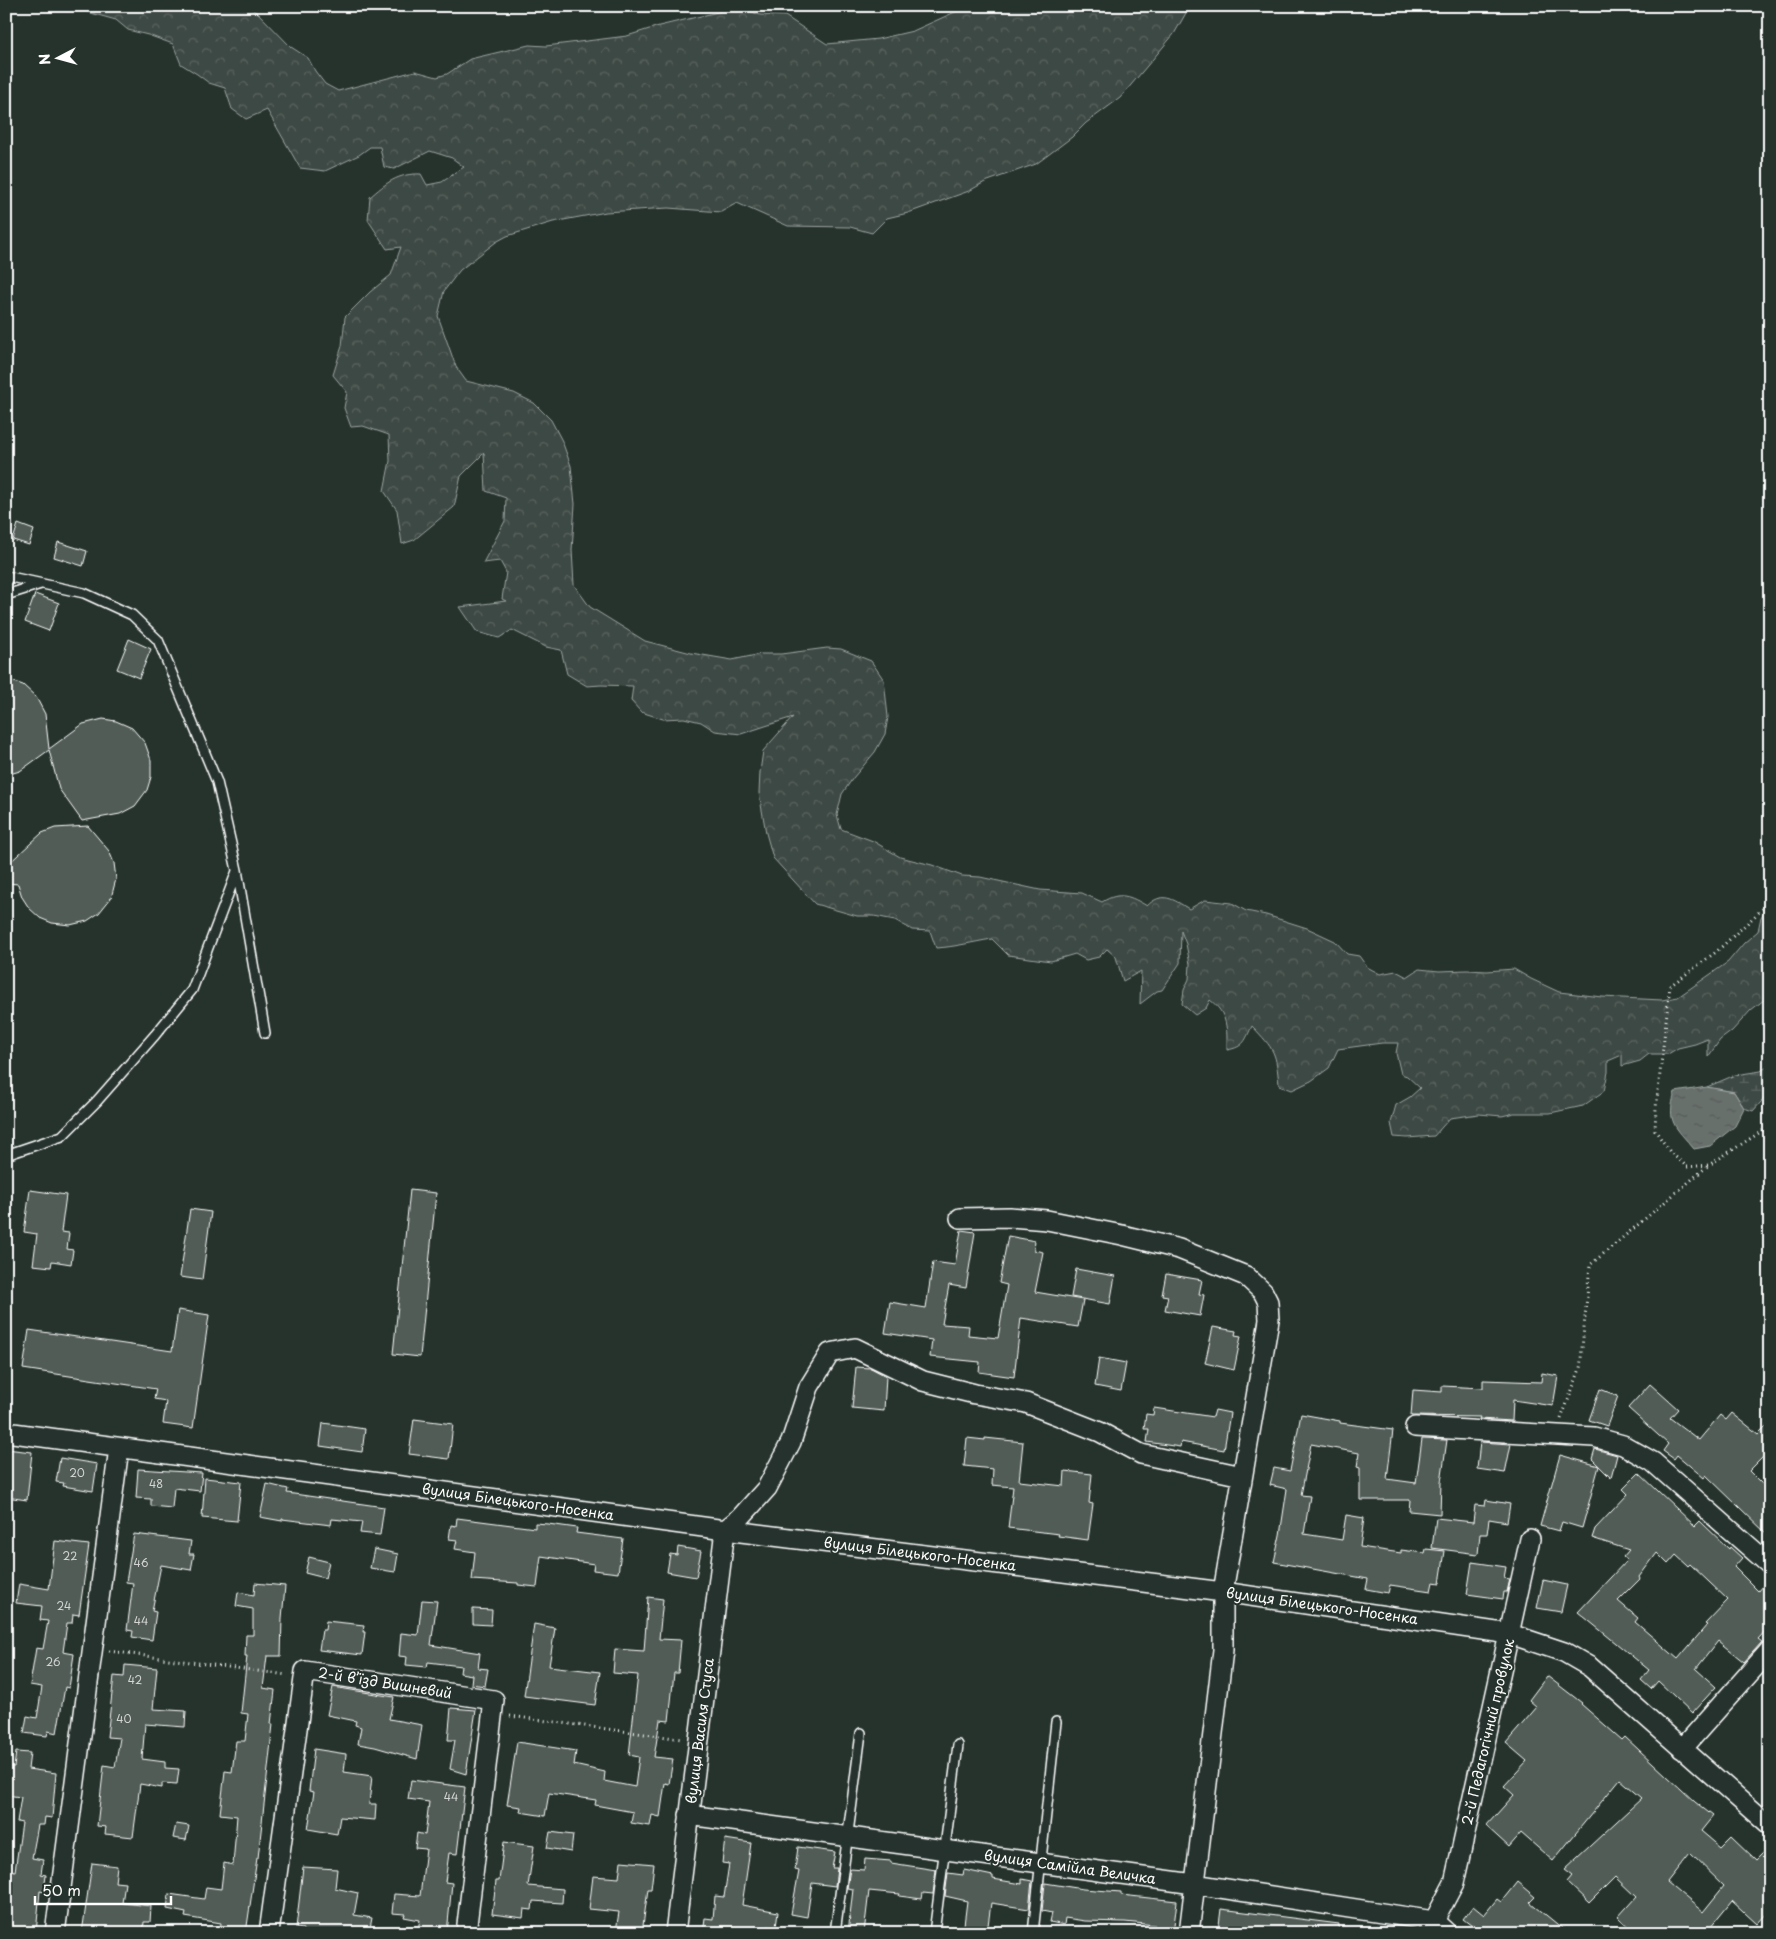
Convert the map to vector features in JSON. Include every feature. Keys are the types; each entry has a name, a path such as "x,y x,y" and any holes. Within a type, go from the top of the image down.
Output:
{"street":[{"path":"960,1218 1009,1217 1047,1220 1179,1249 1246,1276 1263,1292 1268,1302 1269,1320 1223,1592 1223,1650 1189,1933"},
{"path":"725,1530 740,1518 767,1488 791,1442 809,1387 830,1353 855,1348 923,1381 975,1394 1026,1403 1100,1432 1141,1454 1242,1476"},
{"path":"1415,1427 1594,1437 1623,1446 1654,1462 1770,1565"},
{"name":"вулиця Білецького-Носенка","path":"6,1432 725,1530 1223,1592 1510,1634 1564,1652 1590,1667 1770,1826"},
{"path":"55,1933 119,1448"},
{"name":"вулиця Василя Стуса","path":"675,1933 725,1530"},
{"name":"2-й Педагогічний провулок","path":"1440,1927 1454,1883 1530,1539"},
{"path":"1682,1749 1770,1650"},
{"name":"2-й вʼїзд Вишневий","path":"269,1933 305,1671 494,1700 492,1714"},
{"path":"466,1933 492,1714"},
{"name":"вулиця Самійла Величка","path":"689,1814 1194,1884 1440,1927"}],"lane":[{"path":"6,576 84,593 132,615 158,640 217,782 237,870 265,1033"},
{"path":"6,595 42,584"},
{"path":"6,1155 62,1136 155,1035 192,990 237,870"},
{"path":"1033,1933 1056,1722"},
{"path":"835,1933 861,1733"},
{"path":"934,1933 958,1745"}],"path":[{"path":"1709,1165 1687,1167 1670,1152 1655,1130 1670,986 1716,952 1770,902"},
{"path":"1555,1434 1580,1369 1590,1265 1709,1165 1770,1126"},
{"path":"93,1648 304,1677"},
{"path":"492,1714 699,1741"}],"green space":[{"path":"81,6 247,6 258,13 291,47 308,58 325,84 338,91 415,71 437,77 447,74 470,59 529,45 546,46 627,36 659,26 739,7 760,15 785,16 827,44 878,39 913,31 955,12 978,6 1190,6 1174,34 1120,98 1036,164 985,182 969,191 908,213 887,218 872,233 850,227 788,226 737,203 721,212 668,208 606,212 553,222 507,236 496,242 460,270 444,291 438,316 456,367 466,381 514,393 534,403 551,420 562,441 571,466 575,504 572,550 574,585 590,607 645,641 691,653 732,660 761,654 781,654 827,648 841,649 871,661 884,680 888,717 885,734 875,752 842,794 837,815 841,829 873,841 900,857 932,865 962,876 980,877 1040,890 1082,893 1102,902 1114,897 1125,896 1147,906 1152,901 1168,898 1189,909 1205,900 1232,903 1246,911 1266,915 1307,928 1335,941 1347,954 1359,956 1367,967 1380,974 1396,971 1407,977 1419,969 1487,971 1514,969 1559,992 1602,997 1662,1000 1678,997 1728,962 1744,943 1758,931 1761,917 1770,903 1770,1000 1764,1000 1751,1010 1732,1031 1720,1040 1708,1057 1708,1039 1678,1048 1668,1054 1649,1054 1640,1061 1622,1066 1622,1055 1608,1061 1604,1091 1583,1106 1550,1113 1514,1113 1502,1116 1479,1114 1450,1118 1434,1136 1394,1137 1391,1123 1396,1105 1410,1097 1420,1088 1407,1076 1401,1074 1396,1053 1398,1043 1382,1043 1338,1049 1329,1068 1311,1081 1292,1090 1279,1085 1277,1065 1273,1052 1252,1026 1241,1045 1227,1050 1225,1022 1216,1005 1210,1000 1206,1008 1195,1015 1182,1004 1184,990 1189,979 1190,964 1181,931 1180,963 1162,990 1157,991 1140,1004 1141,971 1123,981 1116,957 1107,949 1099,957 1086,960 1075,954 1051,961 1008,955 992,939 936,948 930,931 912,930 895,920 874,916 857,916 815,904 773,858 766,833 759,793 763,751 793,717 741,734 715,731 701,722 684,718 663,719 641,712 631,701 633,686 587,686 567,674 561,650 546,647 512,630 499,638 477,632 460,607 506,601 502,599 506,572 500,561 483,563 505,521 506,498 486,491 484,453 461,476 454,507 414,540 402,544 397,510 384,491 390,461 389,435 363,426 351,427 344,408 347,392 333,375 342,346 345,317 370,292 391,275 401,247 387,249 368,220 370,197 387,183 399,177 421,174 427,185 442,182 464,167 452,158 430,151 394,169 384,167 380,147 370,147 359,155 325,171 300,168 267,110 246,119 232,109 225,88 209,83 181,64 173,44 128,30 116,20 87,12"},
{"path":"1770,1063 1770,1092 1753,1111 1744,1108 1734,1092 1707,1087 1735,1075 1761,1071"}],"water":[{"path":"1707,1087 1734,1092 1744,1108 1735,1126 1710,1146 1694,1149 1674,1124 1672,1102 1675,1092"}],"building":[{"path":"18,524 34,530 29,545 13,540"},
{"path":"58,542 87,551 83,566 54,557"},
{"path":"35,594 59,603 49,631 25,622"},
{"path":"129,639 151,649 139,678 117,669"},
{"path":"6,679 23,685 36,697 45,714 49,749 83,724 103,719 116,721 132,728 145,743 151,760 151,777 147,790 135,806 120,814 82,821 59,789 49,750 20,771 6,775"},
{"path":"88,826 109,851 114,863 116,879 111,898 99,913 87,921 70,925 52,923 40,918 29,908 22,897 18,884 6,883 6,866 42,833 55,828"},
{"path":"30,1190 66,1195 61,1232 69,1233 67,1249 73,1250 71,1264 52,1261 51,1267 33,1265 37,1234 24,1232"},
{"path":"410,1190 436,1193 420,1357 393,1354"},
{"path":"190,1209 211,1212 202,1280 180,1277"},
{"path":"961,1230 975,1232 966,1288 949,1285 942,1324 969,1326 968,1335 998,1338 1007,1285 999,1283 1008,1236 1035,1241 1034,1250 1043,1252 1035,1292 1083,1300 1078,1327 1021,1318 1014,1377 979,1372 980,1362 930,1357 932,1340 885,1333 890,1302 926,1308 933,1262 955,1265"},
{"path":"1076,1269 1115,1276 1110,1304 1071,1297"},
{"path":"1166,1274 1202,1280 1199,1294 1204,1295 1200,1316 1165,1310 1168,1296 1162,1295"},
{"path":"178,1310 209,1315 193,1428 163,1424 166,1401 154,1399 156,1389 23,1369 29,1330 172,1351"},
{"path":"1213,1327 1236,1331 1235,1335 1241,1336 1234,1370 1205,1363"},
{"path":"1099,1358 1126,1363 1121,1391 1095,1386"},
{"path":"856,1367 871,1368 886,1376 884,1411 852,1408"},
{"path":"1542,1373 1558,1376 1553,1406 1513,1400 1512,1421 1479,1419 1480,1417 1411,1416 1413,1390 1442,1392 1442,1386 1483,1388 1483,1380 1541,1382"},
{"path":"1650,1384 1678,1409 1670,1418 1699,1440 1720,1415 1726,1420 1732,1413 1758,1434 1770,1422 1770,1450 1749,1471 1770,1492 1770,1537 1706,1475 1704,1478 1677,1455 1674,1459 1663,1451 1668,1444 1628,1408"},
{"path":"1600,1389 1618,1396 1607,1426 1589,1420"},
{"path":"1154,1408 1213,1417 1215,1410 1230,1413 1224,1450 1181,1442 1180,1447 1147,1442 1149,1429 1144,1429 1146,1414 1153,1415"},
{"path":"1301,1414 1340,1421 1340,1423 1393,1430 1387,1479 1416,1483 1422,1439 1447,1440 1441,1482 1440,1514 1409,1511 1410,1500 1360,1500 1360,1468 1357,1467 1359,1453 1311,1444 1301,1495 1310,1496 1304,1534 1342,1540 1346,1515 1364,1518 1360,1547 1401,1553 1401,1550 1425,1553 1426,1549 1445,1551 1440,1583 1433,1582 1431,1591 1390,1585 1388,1593 1366,1589 1368,1579 1274,1562 1287,1489 1270,1485 1274,1468 1290,1471"},
{"path":"414,1419 453,1424 449,1459 409,1454"},
{"path":"323,1423 365,1429 362,1452 320,1446"},
{"path":"967,1438 1023,1442 1019,1481 1064,1486 1065,1471 1092,1474 1089,1503 1093,1504 1088,1540 1058,1536 1059,1534 1008,1528 1013,1487 992,1485 993,1469 964,1466"},
{"path":"1480,1442 1511,1444 1505,1473 1477,1469"},
{"path":"6,1449 32,1452 27,1500 6,1497"},
{"path":"1595,1449 1617,1455 1611,1478 1592,1459"},
{"path":"1560,1455 1599,1466 1582,1528 1562,1522 1559,1531 1540,1526"},
{"path":"60,1458 97,1464 93,1491 63,1486 64,1483 56,1482"},
{"path":"138,1469 202,1473 200,1491 174,1488 172,1508 151,1506 151,1499 136,1498"},
{"path":"1639,1473 1695,1526 1700,1521 1729,1549 1730,1547 1742,1558 1734,1567 1758,1591 1770,1577 1770,1626 1758,1639 1762,1642 1744,1662 1718,1641 1696,1669 1716,1687 1692,1713 1658,1681 1651,1689 1641,1680 1649,1670 1578,1612 1627,1560 1623,1557 1629,1550 1592,1538 1595,1529 1628,1494 1623,1489","holes":["1657,1553 1668,1564 1676,1555 1688,1566 1690,1564 1728,1600 1705,1624 1707,1625 1678,1659 1635,1622 1638,1618 1618,1601 1640,1579 1639,1577"]},
{"path":"205,1478 241,1482 237,1521 202,1518"},
{"path":"267,1484 288,1489 287,1493 384,1507 380,1535 360,1533 362,1522 332,1519 331,1525 282,1519 282,1521 260,1517"},
{"path":"1486,1500 1510,1504 1507,1522 1489,1519 1487,1534 1480,1534 1478,1554 1432,1548 1436,1518 1473,1522 1475,1505 1485,1506"},
{"path":"457,1518 535,1528 535,1523 548,1524 577,1528 576,1533 623,1539 618,1573 593,1570 594,1564 541,1556 537,1587 518,1585 518,1583 472,1580 475,1552 455,1549 457,1540 449,1539 451,1525 456,1526"},
{"path":"134,1534 191,1541 189,1554 194,1554 191,1570 161,1565 152,1611 156,1612 152,1640 132,1637 133,1631 127,1630 133,1583 126,1582"},
{"path":"55,1541 89,1545 79,1615 73,1614 72,1623 67,1623 63,1652 74,1654 69,1688 65,1687 57,1733 48,1731 47,1736 24,1733 27,1716 37,1718 42,1687 30,1685 36,1648 43,1649 48,1621 40,1620 42,1606 16,1603 19,1584 49,1589"},
{"path":"678,1547 701,1551 696,1577 667,1572 670,1554 677,1555"},
{"path":"374,1549 398,1554 395,1572 370,1568"},
{"path":"309,1557 329,1562 325,1578 305,1573"},
{"path":"1472,1562 1506,1567 1504,1578 1510,1579 1503,1599 1467,1594"},
{"path":"1543,1580 1567,1585 1561,1612 1537,1608"},
{"path":"255,1583 285,1586 281,1656 267,1656 263,1688 275,1690 271,1724 273,1724 258,1858 246,1933 220,1933 221,1923 185,1917 186,1913 167,1909 169,1894 204,1899 206,1887 221,1889 224,1863 233,1865 237,1816 220,1814 225,1771 232,1772 236,1741 245,1741 248,1714 241,1713 247,1656 245,1656 246,1635 253,1635 253,1609 236,1606 238,1592 254,1595"},
{"path":"648,1597 663,1599 659,1639 681,1640 678,1673 674,1673 669,1721 660,1720 654,1757 673,1759 669,1784 665,1783 660,1817 652,1815 650,1826 631,1823 633,1812 595,1805 596,1800 549,1793 545,1816 520,1812 521,1807 507,1805 517,1742 576,1751 574,1765 605,1772 604,1781 635,1787 639,1757 629,1755 638,1675 613,1673 615,1649 644,1651"},
{"path":"422,1600 437,1601 431,1645 480,1653 478,1668 488,1669 485,1686 471,1684 472,1675 460,1673 461,1666 428,1662 427,1667 406,1665 407,1657 399,1656 401,1633 418,1635"},
{"path":"473,1609 492,1610 491,1625 473,1624"},
{"path":"326,1621 364,1625 362,1655 319,1650 322,1630 325,1630"},
{"path":"534,1624 555,1628 549,1666 600,1672 595,1705 524,1696"},
{"path":"125,1665 157,1668 153,1709 186,1711 185,1727 145,1724 142,1759 165,1762 165,1768 179,1769 177,1784 162,1783 162,1788 140,1784 133,1837 105,1834 106,1827 97,1826 104,1765 115,1767 120,1738 107,1737 114,1676 124,1677"},
{"path":"1547,1676 1582,1703 1622,1740 1625,1737 1695,1802 1713,1816 1701,1831 1721,1848 1732,1837 1756,1860 1770,1846 1770,1910 1757,1924 1732,1901 1706,1933 1635,1933 1618,1917 1636,1897 1615,1877 1589,1903 1567,1882 1572,1876 1564,1870 1642,1798 1620,1779 1553,1861 1521,1833 1509,1847 1486,1826 1514,1795 1504,1786 1527,1761 1506,1743 1537,1707 1529,1700","holes":["1690,1853 1724,1886 1703,1912 1667,1882"]},
{"path":"333,1687 394,1697 389,1719 422,1725 417,1759 358,1744 361,1727 355,1725 356,1721 327,1715"},
{"path":"451,1708 476,1710 466,1774 450,1769 455,1740 448,1740"},
{"path":"314,1749 346,1754 344,1772 372,1776 369,1804 376,1804 375,1820 340,1817 337,1834 308,1829 314,1792 309,1791"},
{"path":"16,1752 30,1753 28,1769 56,1773 52,1818 45,1817 44,1825 38,1825 32,1858 43,1860 41,1874 46,1875 44,1892 40,1891 36,1933 6,1933 10,1887 6,1886 9,1870 15,1871 22,1823 17,1822 21,1797 6,1795 6,1766 14,1767"},
{"path":"411,1780 465,1787 457,1854 449,1853 445,1882 452,1883 447,1933 417,1933 420,1920 404,1917 405,1914 392,1913 394,1894 420,1896 426,1849 415,1848 417,1833 425,1835 429,1802 408,1799"},
{"path":"176,1824 189,1826 186,1840 173,1838"},
{"path":"550,1832 573,1835 571,1852 547,1848"},
{"path":"725,1839 751,1843 742,1905 778,1912 776,1927 768,1926 767,1933 749,1930 748,1933 703,1933 705,1918 713,1919 715,1896 724,1897 729,1864 722,1863"},
{"path":"504,1842 534,1846 528,1886 563,1889 562,1903 533,1901 532,1910 524,1909 523,1918 492,1914"},
{"path":"798,1847 835,1852 832,1868 837,1868 835,1886 812,1883 807,1917 791,1914 799,1871 795,1870"},
{"path":"865,1859 891,1861 891,1863 936,1870 933,1894 923,1893 922,1899 899,1896 900,1894 869,1891 864,1933 848,1933 853,1889 847,1888 850,1869 864,1870"},
{"path":"621,1861 654,1864 651,1889 648,1889 642,1933 616,1931 619,1912 589,1909 593,1876 619,1878"},
{"path":"92,1863 117,1866 115,1882 125,1883 122,1903 151,1906 150,1922 144,1922 143,1933 82,1933"},
{"path":"303,1867 337,1869 335,1888 358,1893 354,1915 372,1918 369,1933 303,1933 303,1929 296,1928"},
{"path":"964,1870 993,1876 993,1879 1022,1884 1022,1879 1032,1881 1029,1909 991,1903 987,1933 963,1933 967,1901 945,1896 948,1873 963,1875"},
{"path":"1517,1882 1535,1897 1530,1902 1568,1933 1481,1933 1463,1919 1473,1906 1484,1915 1497,1899 1501,1902"},
{"path":"1045,1883 1121,1892 1121,1895 1177,1901 1173,1933 1154,1933 1155,1925 1125,1922 1085,1921 1065,1918 1064,1925 1050,1922 1052,1913 1042,1911"},
{"path":"1221,1909 1339,1924 1338,1933 1218,1933"}]}
